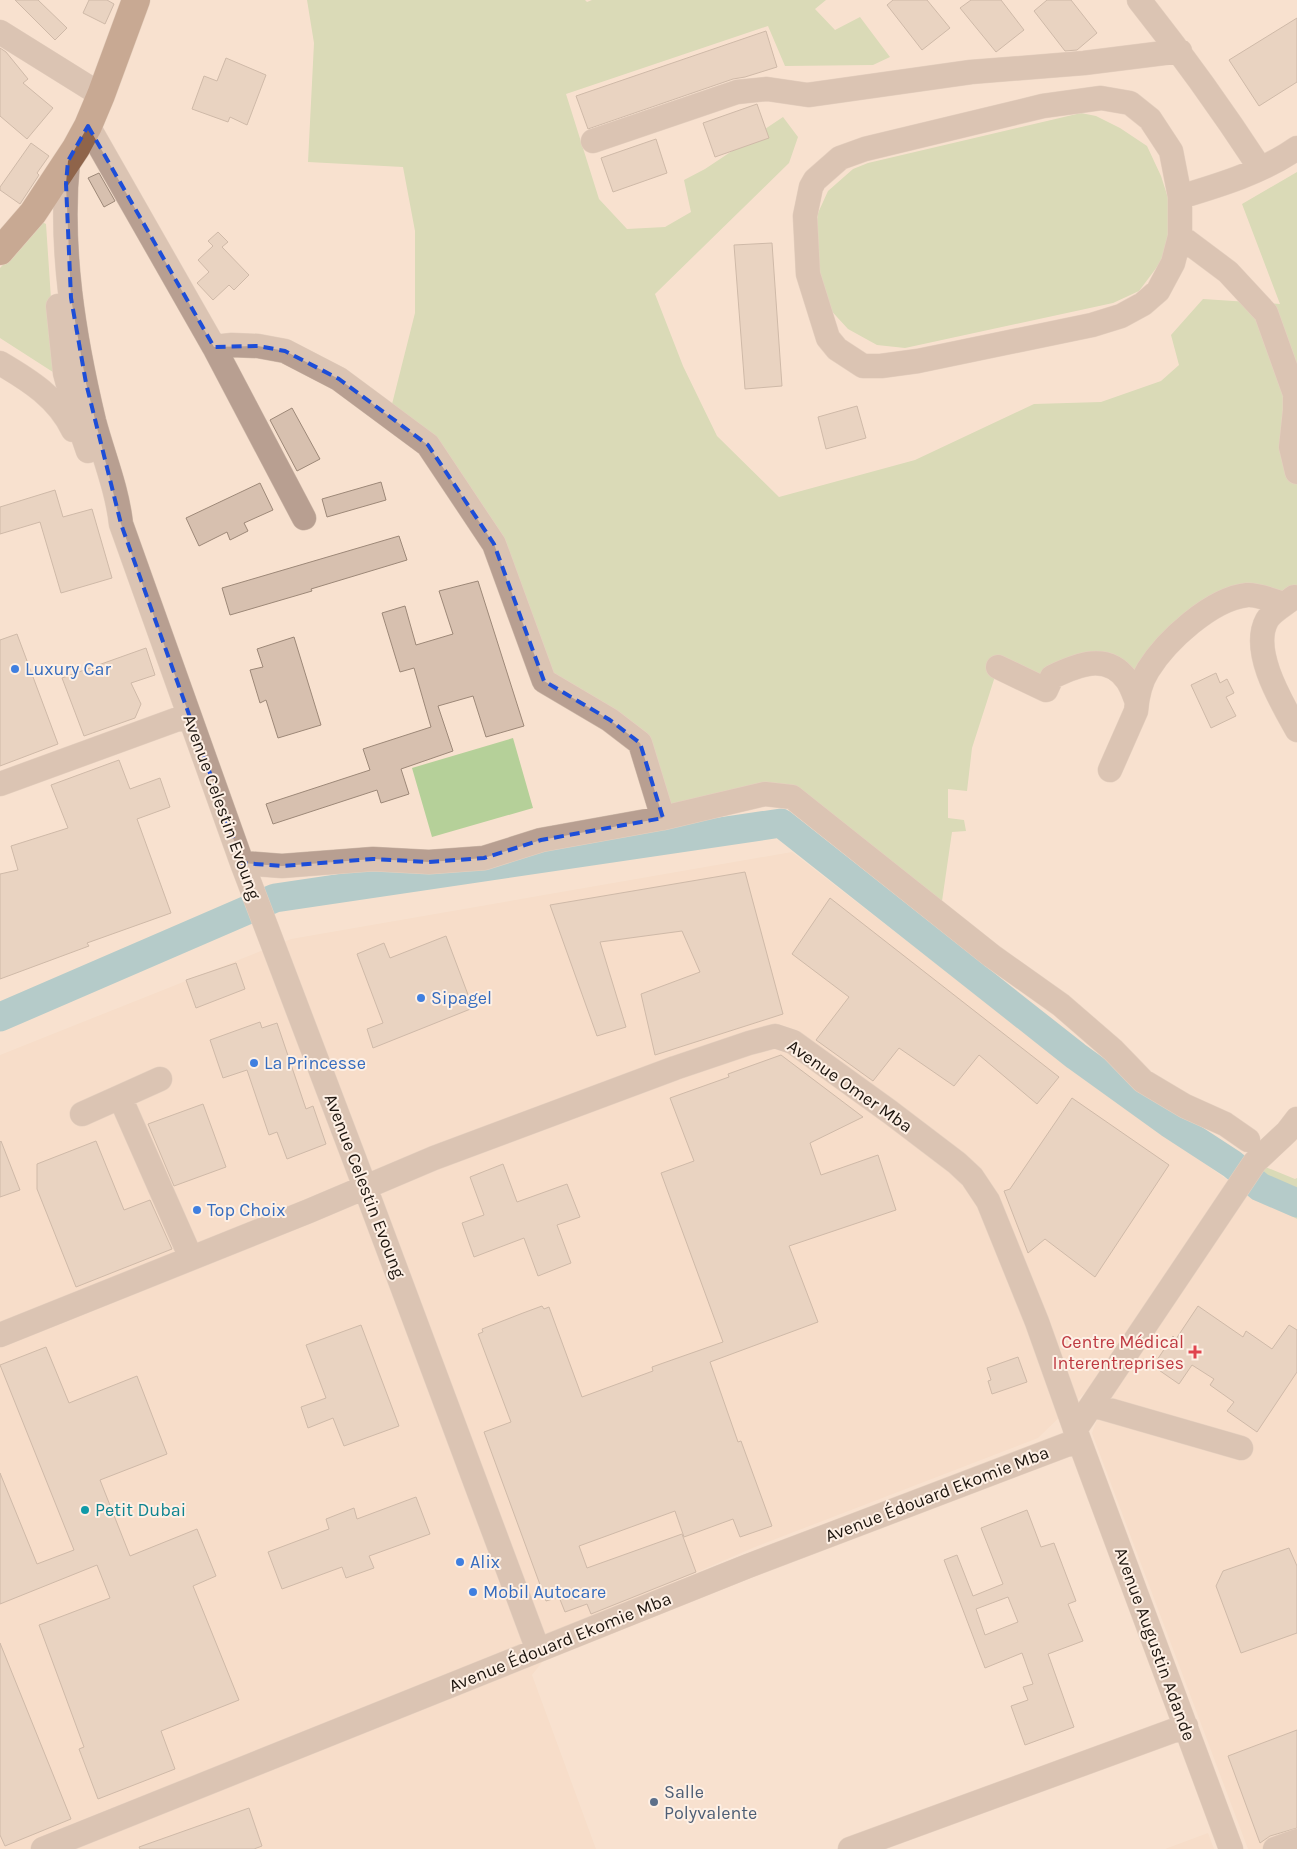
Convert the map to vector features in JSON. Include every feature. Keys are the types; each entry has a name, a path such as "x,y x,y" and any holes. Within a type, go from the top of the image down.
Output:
{"main road":[{"path":"0,251 33,213 68,161 88,126 136,0"}],"street":[{"path":"1139,0 1180,51 1230,121 1260,168"},
{"path":"0,32 101,95"},
{"path":"593,141 738,92 767,89 808,95 971,72 1084,63 1180,51"},
{"path":"1101,98 1130,103 1150,119 1171,151 1180,197 1180,236 1173,262 1158,291 1143,304 1121,316 1092,325 918,361 881,366 863,366 837,349 828,338 808,274 805,216 811,187 826,168 840,158 865,150 1043,106 1101,98"},
{"path":"88,126 214,347 304,518"},
{"path":"1180,197 1219,186 1260,168 1297,148"},
{"path":"68,161 66,218 71,298 78,344 95,422 119,505 121,524"},
{"path":"51,185 60,343 69,392 109,508 121,524"},
{"path":"1180,236 1228,272 1266,313 1295,394 1296,409 1291,447 1297,472"},
{"path":"0,345 48,375 69,392 95,422"},
{"path":"214,347 232,345 273,348 285,351 339,379 428,445 494,544 544,681 610,720 640,743 663,818"},
{"path":"0,363 27,379 47,395 71,425 84,452 92,461"},
{"name":"Avenue Celestin Evoung","path":"121,524 246,873 538,1650"},
{"path":"1110,770 1136,711 1147,672 1165,647 1201,616 1230,598 1250,595 1291,599"},
{"path":"1291,599 1268,618 1262,638 1268,671 1280,700 1297,730"},
{"path":"998,667 1046,690 1052,676 1078,665 1096,662 1122,674 1129,682 1137,702"},
{"path":"0,784 189,715"},
{"path":"246,873 282,866 373,859 429,862 484,858 541,840 663,818 765,794 792,797 992,956 1060,1006 1113,1050 1143,1081 1185,1106 1225,1124 1248,1140"},
{"name":"Avenue Omer Mba","path":"0,1335 434,1158 658,1074 741,1045 775,1036 793,1042 815,1057 932,1144 972,1177 988,1201 1007,1246 1037,1322 1077,1435"},
{"path":"82,1114 160,1079"},
{"path":"120,1097 191,1258"},
{"path":"1077,1435 1092,1405 1255,1162 1288,1132 1297,1119"},
{"path":"1092,1405 1241,1448"},
{"name":"Avenue Édouard Ekomie Mba","path":"43,1849 1077,1435"},
{"name":"Avenue Augustin Adande","path":"1077,1435 1232,1849"},
{"path":"850,1849 1186,1726"},
{"path":"1275,1849 1297,1841"}],"highlighted area":[{"path":"88,126 214,347 258,346 285,351 339,379 428,445 494,544 544,681 610,720 640,743 663,818 541,840 484,858 429,862 373,859 282,866 242,863 121,524 86,383 71,298 66,184 68,161"}],"shaded area":[{"path":"792,852 1011,1022 1230,1182 1102,1376 1038,1438 755,1547 570,1627 532,1675 596,1849 0,1849 0,1055 291,939"},
{"path":"1248,1191 1297,1219 1297,1849 1248,1849 1092,1433 1106,1396"},
{"path":"1208,1833 1214,1849 1165,1849"}],"green space":[{"path":"307,0 585,0 587,2 592,0 826,0 815,9 835,30 860,17 890,57 873,65 785,66 768,26 566,94 599,199 627,229 665,227 691,212 684,180 705,169 783,117 798,137 789,163 655,294 683,366 717,436 779,497 915,460 1034,404 1101,402 1161,381 1179,365 1171,335 1203,299 1280,304 1242,204 1297,172 1297,594 1230,598 1147,672 1052,676 998,667 972,748 967,791 948,789 948,818 964,820 966,831 952,832 940,915 792,797 663,818 640,743 544,681 494,544 389,416 415,313 415,231 403,167 308,162 314,43"},
{"path":"1081,113 1096,116 1120,128 1147,146 1161,176 1169,201 1169,231 1163,259 1139,291 1113,303 905,348 877,345 848,329 826,305 816,270 814,236 818,213 828,191 853,169 868,163"},
{"path":"42,222 46,224 56,374 0,338 0,268"},
{"path":"513,738 533,808 432,837 412,768"},
{"path":"1263,1166 1295,1179 1297,1178 1297,1219 1248,1191"}],"building":[{"path":"15,0 38,0 67,28 55,40"},
{"path":"89,0 107,0 114,4 105,24 83,13"},
{"path":"893,0 927,0 950,28 922,50 887,5"},
{"path":"971,0 1001,0 1024,30 996,52 960,8"},
{"path":"1047,0 1071,0 1097,33 1077,50 1065,51 1034,11"},
{"path":"1297,18 1297,82 1259,106 1229,60"},
{"path":"766,31 777,67 733,79 588,129 576,96"},
{"path":"0,48 6,52 28,79 23,83 53,108 27,139 0,116"},
{"path":"226,58 266,75 247,125 230,117 228,122 192,109 204,76 217,81"},
{"path":"757,104 769,138 715,157 703,123"},
{"path":"656,139 667,173 613,192 601,158"},
{"path":"31,143 49,156 20,204 0,190 0,187"},
{"path":"99,173 115,201 104,207 88,178"},
{"path":"218,232 228,242 222,247 249,275 234,290 229,285 213,300 197,283 209,272 198,260 213,246 208,241"},
{"path":"772,243 782,386 745,389 734,245"},
{"path":"857,406 866,438 826,449 818,417"},
{"path":"292,408 320,459 297,471 270,420"},
{"path":"381,482 386,500 327,517 322,499"},
{"path":"260,483 273,510 244,523 248,531 230,540 227,532 199,546 186,518"},
{"path":"55,490 63,517 92,509 112,578 61,593 40,522 0,534 0,507"},
{"path":"399,536 407,560 230,615 222,588"},
{"path":"478,581 524,726 486,737 473,696 438,706 453,751 401,769 409,794 381,803 377,790 273,824 266,804 370,770 363,749 431,727 414,668 400,672 382,613 405,606 416,645 453,634 439,591"},
{"name":"Luxury Car","path":"17,634 58,744 0,766 0,640"},
{"path":"294,637 321,725 278,738 266,700 260,703 250,670 263,667 257,649"},
{"path":"146,648 155,675 131,683 141,704 135,718 84,736 62,678"},
{"path":"1216,673 1220,683 1227,679 1234,693 1226,697 1236,716 1211,728 1191,685"},
{"path":"119,760 130,789 160,778 170,807 137,819 171,913 87,943 89,946 0,979 0,874 18,870 11,846 68,828 51,785"},
{"path":"745,872 783,1014 655,1055 641,994 700,972 682,931 600,942 626,1027 597,1036 550,905"},
{"path":"830,898 1059,1077 1037,1104 979,1055 954,1086 899,1048 873,1081 816,1040 849,997 792,954"},
{"name":"Sipagel","path":"446,936 473,1008 373,1048 367,1029 383,1023 357,954 384,943 390,958"},
{"path":"236,963 245,989 196,1008 186,980"},
{"path":"260,1022 262,1028 277,1023 306,1109 313,1106 326,1144 287,1159 277,1132 269,1135 247,1070 223,1078 210,1040"},
{"path":"781,1055 863,1117 810,1143 821,1175 878,1155 896,1210 789,1246 818,1322 710,1362 738,1442 741,1441 772,1526 740,1537 733,1519 684,1537 675,1511 579,1546 587,1568 682,1534 696,1572 591,1614 587,1604 565,1612 559,1597 546,1601 484,1432 511,1422 478,1334 483,1332 482,1329 523,1313 542,1306 544,1309 549,1307 582,1397 653,1371 652,1367 723,1342 661,1173 694,1161 670,1098 729,1077 728,1074"},
{"path":"1072,1098 1169,1165 1095,1277 1045,1239 1028,1253 1004,1191 1010,1189"},
{"path":"203,1104 226,1167 174,1186 148,1124"},
{"path":"96,1141 124,1210 150,1200 172,1249 76,1287 37,1189 37,1164"},
{"path":"0,1142 20,1190 0,1197"},
{"path":"503,1164 517,1202 567,1184 580,1217 557,1225 571,1263 538,1276 524,1238 474,1257 462,1223 484,1215 470,1177"},
{"path":"1198,1306 1243,1337 1246,1331 1272,1349 1289,1325 1297,1330 1297,1372 1257,1432 1227,1411 1234,1402 1210,1385 1214,1379 1192,1365 1179,1384 1153,1366 1173,1336 1176,1339"},
{"path":"361,1325 399,1426 344,1446 333,1418 308,1428 301,1407 326,1398 306,1345"},
{"path":"46,1347 69,1403 137,1376 167,1454 100,1480 130,1556 197,1529 216,1576 193,1586 239,1700 161,1731 175,1769 98,1799 79,1749 84,1747 39,1625 110,1598 97,1565 0,1604 0,1473 37,1564 74,1550 0,1365"},
{"path":"1018,1357 1027,1382 992,1394 988,1381 991,1380 987,1368"},
{"path":"416,1497 430,1534 369,1556 374,1568 346,1578 342,1567 282,1589 268,1552 329,1529 326,1519 354,1508 357,1519"},
{"path":"1027,1510 1041,1547 1054,1543 1076,1601 1068,1604 1083,1641 1048,1654 1074,1727 1025,1745 1011,1706 1028,1700 1023,1687 1033,1684 1022,1653 985,1668 944,1560 957,1555 973,1596 1003,1584 981,1528","holes":["1008,1597 1018,1622 985,1635 976,1609"]},
{"path":"1289,1548 1297,1566 1297,1633 1241,1653 1216,1586 1223,1571"},
{"path":"0,1643 71,1819 5,1846 0,1835"},
{"path":"1297,1730 1297,1828 1270,1836 1260,1843 1228,1756"},
{"path":"249,1808 262,1846 254,1849 140,1849 139,1847"}],"waterway":[{"path":"0,1017 275,898 781,823 1076,1056 1169,1123 1232,1164 1260,1187 1297,1203"}],"place":[{"name":"Luxury Car","path":"15,669"},
{"name":"Sipagel","path":"421,998"},
{"name":"La Princesse","path":"254,1063"},
{"name":"Top Choix","path":"197,1210"},
{"name":"Centre Médical Interentreprises","path":"1195,1352"},
{"name":"Petit Dubai","path":"85,1510"},
{"name":"Alix","path":"460,1562"},
{"name":"Mobil Autocare","path":"473,1592"},
{"name":"Salle Polyvalente","path":"654,1802"}]}
